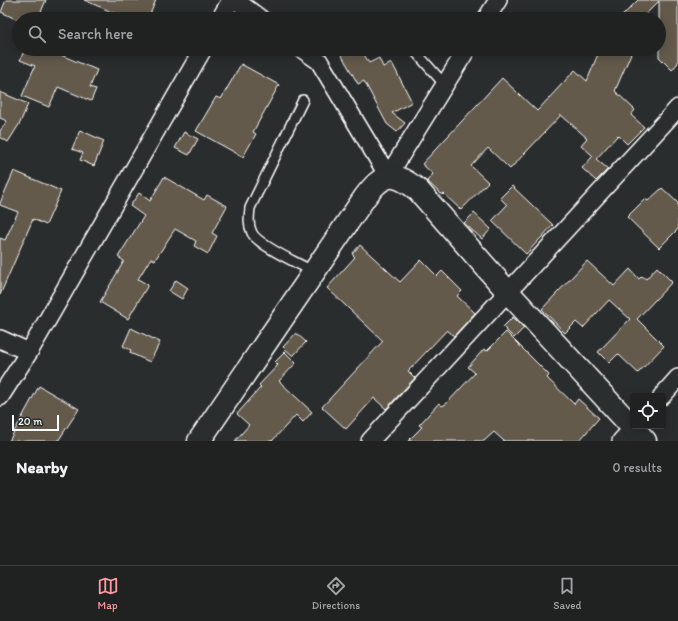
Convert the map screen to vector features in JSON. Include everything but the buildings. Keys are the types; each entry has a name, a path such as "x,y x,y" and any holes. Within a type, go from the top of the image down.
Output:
{"street":[{"path":"224,12 231,0"},
{"path":"235,0 251,12"},
{"path":"490,12 498,0"},
{"path":"0,398 29,352 199,56"},
{"path":"312,56 319,61 388,176"},
{"path":"388,176 463,56"},
{"path":"370,441 678,108"},
{"path":"199,441 374,185 381,179 388,176 395,176 405,180 418,190 633,434"},
{"path":"0,339 29,352"},
{"path":"665,393 678,378"}],"lane":[{"path":"419,56 445,85"},
{"path":"303,100 250,208 249,221 252,233 260,242 314,272"}]}
